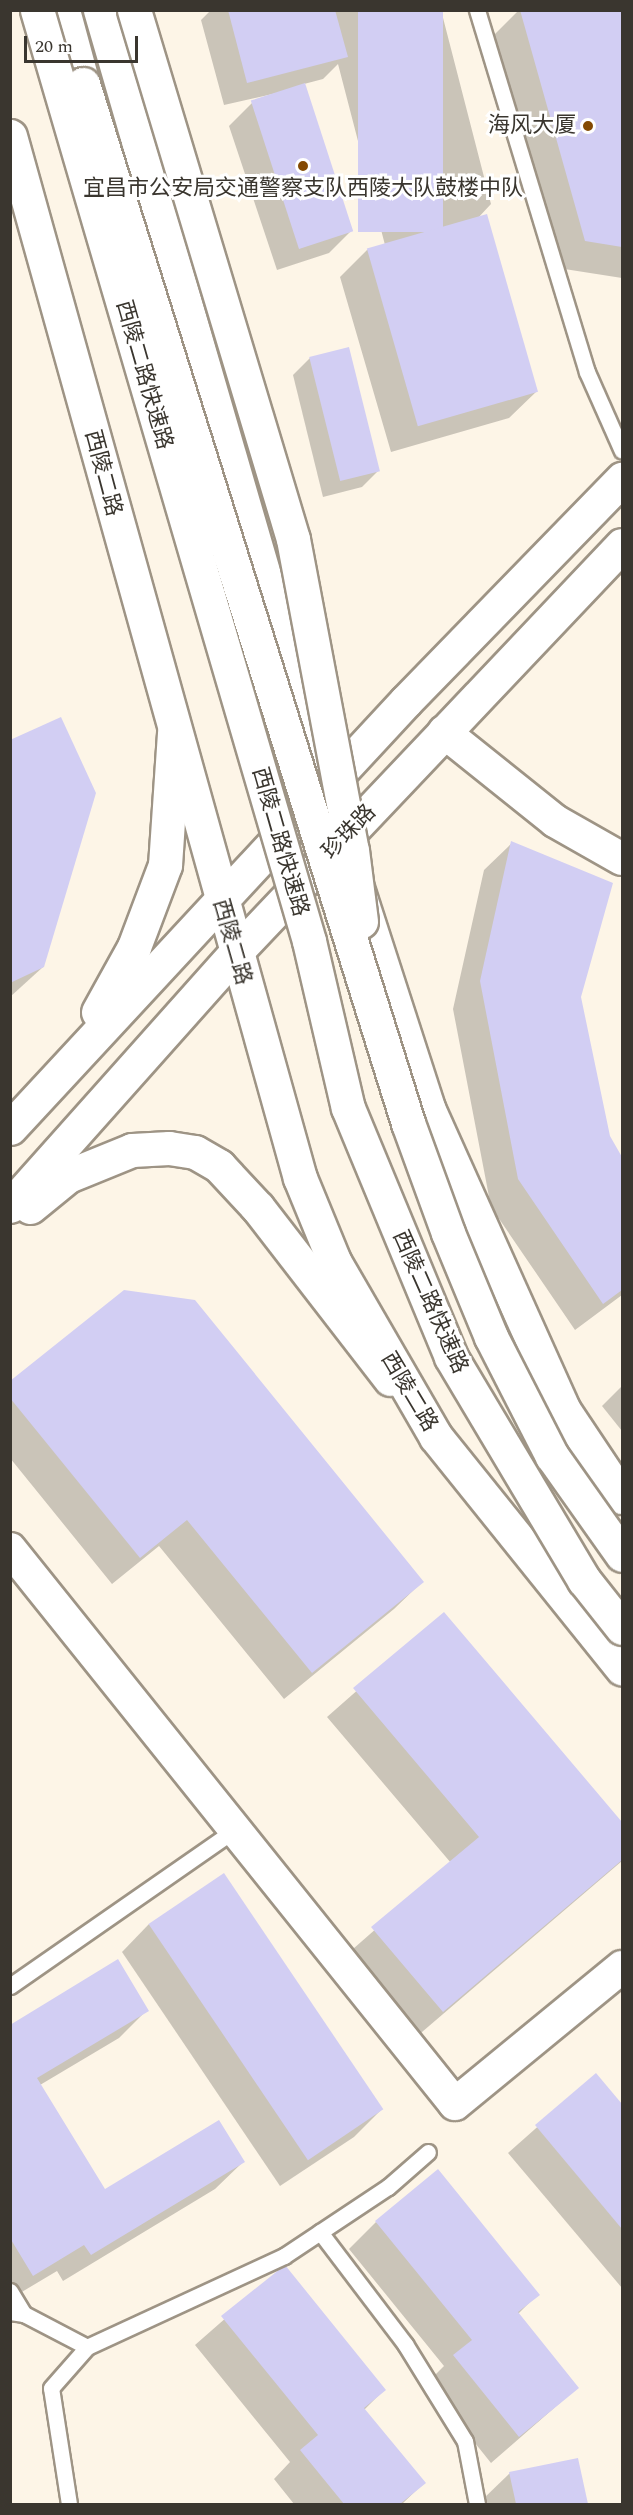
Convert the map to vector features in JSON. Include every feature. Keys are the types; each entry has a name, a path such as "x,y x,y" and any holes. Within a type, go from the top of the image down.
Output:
{"main road":[{"name":"西陵二路快速路","path":"37,10 309,941 348,1108 451,1357 578,1571 622,1628"},
{"name":"西陵二路快速路","path":"63,10 408,1123 491,1337 552,1456 622,1555"},
{"path":"100,10 325,789 428,1108 563,1409 622,1497"},
{"path":"134,10 293,540 352,850 372,1006"},
{"name":"西陵二路","path":"13,154 220,900 300,1178 330,1250 367,1322 436,1437 622,1668"},
{"name":"珍珠路","path":"10,1128 72,1058 220,900 622,479"},
{"name":"珍珠路","path":"10,1206 236,952 622,545"},
{"path":"72,1058 134,947 165,865 174,732"},
{"path":"10,1224 68,1176 96,1163 132,1150 169,1148 195,1152 219,1166 258,1208 436,1437"}],"street":[{"path":"444,732 555,821 622,859"},
{"path":"10,1549 237,1828 455,2104 622,1967"}],"lane":[{"path":"477,10 587,372 622,451"},
{"path":"10,1986 237,1828"},
{"path":"69,2505 51,2388 87,2347 284,2256 388,2187 428,2152"},
{"path":"320,2232 405,2344 465,2441 477,2505"},
{"path":"10,2291 17,2313 87,2347"}],"building":[{"path":"228,10 335,10 348,57 247,83"},
{"path":"358,10 443,10 443,232 358,232"},
{"name":"海风大厦","path":"520,10 622,10 622,247 585,241"},
{"name":"宜昌市公安局交通警察支队西陵大队鼓楼中队","path":"305,83 353,231 299,249 251,101"},
{"path":"487,214 538,392 418,426 367,248"},
{"path":"349,347 380,471 340,481 309,357"},
{"path":"61,717 96,793 44,967 10,983 10,740"},
{"path":"511,841 613,883 581,997 610,1136 622,1157 622,1290 603,1304 518,1179 480,981"},
{"path":"124,1290 195,1300 424,1582 312,1673 187,1520 140,1558 10,1398 10,1381"},
{"path":"444,1612 622,1822 622,1860 443,2012 371,1927 479,1837 353,1688"},
{"path":"224,1873 383,2109 308,2160 149,1924"},
{"path":"118,1959 149,2011 37,2078 105,2189 219,2120 245,2162 91,2255 84,2245 33,2276 10,2238 10,2025"},
{"path":"596,2073 622,2104 622,2229 535,2125"},
{"path":"438,2169 540,2295 518,2312 579,2388 519,2437 453,2355 472,2340 375,2221"},
{"path":"285,2265 386,2390 364,2408 426,2483 400,2504 344,2504 300,2450 318,2435 221,2316"},
{"path":"578,2458 588,2504 516,2504 509,2472"}],"place":[{"name":"海风大厦","path":"588,126"},
{"name":"宜昌市公安局交通警察支队西陵大队鼓楼中队","path":"303,166"}]}
